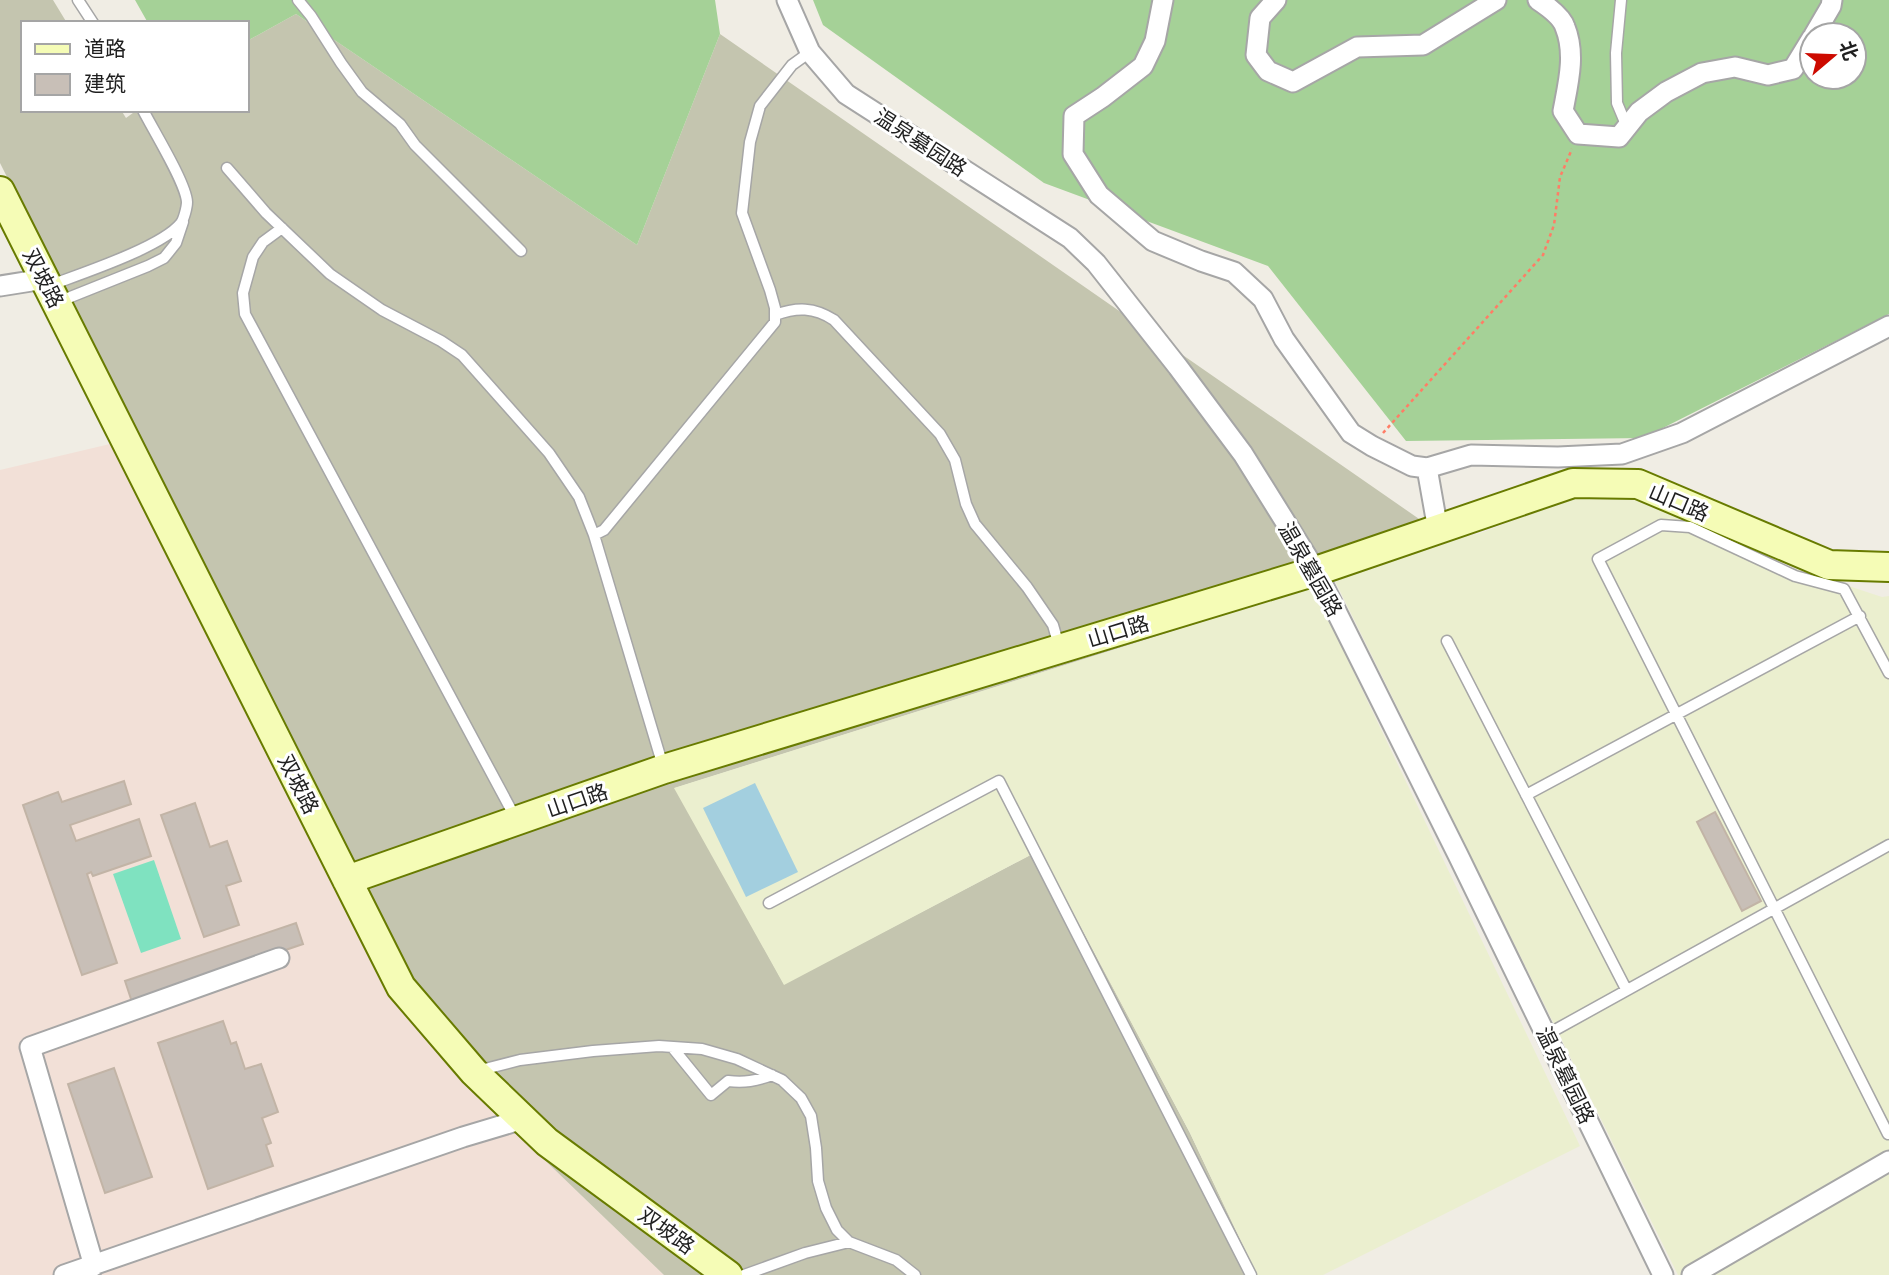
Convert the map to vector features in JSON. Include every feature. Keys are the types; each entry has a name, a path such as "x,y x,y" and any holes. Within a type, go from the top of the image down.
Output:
{"street":[{"name":"温泉墓园路","path":"787,0 810,52 846,94 1070,238 1096,263 1242,454 1316,571 1663,1275"},
{"path":"1163,0 1155,41 1143,66 1074,116 1073,154 1099,195 1153,241 1234,272 1263,299 1284,339 1351,433 1412,466 1427,468 1471,455 1558,457 1622,454 1682,433 1889,326"},
{"path":"1276,0 1260,18 1256,55 1268,71 1293,82 1357,47 1423,45 1496,0"},
{"path":"1538,0 1565,25 1571,60 1563,111 1578,134 1619,137 1639,112 1666,92 1702,73 1735,67 1768,75 1793,69 1798,61"},
{"path":"1822,21 1832,0"},
{"name":"双坡路","path":"3,201 50,289 401,987 474,1072 547,1142 729,1275"},
{"path":"0,286 50,289"},
{"path":"1427,468 1438,530"},
{"name":"山口路","path":"347,880 664,769 1316,571 1573,484 1638,484 1829,565 1889,567"},
{"path":"94,1266 30,1047 279,958"},
{"path":"64,1275 523,1119"},
{"path":"1692,1275 1889,1161"}],"lane":[{"path":"78,0 92,21"},
{"path":"299,0 362,92 400,124 415,145 521,251"},
{"path":"1620,0 1616,53 1617,103 1627,127"},
{"path":"594,536 604,530 775,323 775,307 770,290 742,213 750,142 761,106 792,65 810,52"},
{"path":"50,289 148,266 164,258 176,243 187,202 179,178 144,112"},
{"path":"227,168 266,213 330,274 372,303 462,355 550,453 579,497 594,536 664,769"},
{"path":"50,289 146,247 165,237 183,221"},
{"path":"282,228 263,242 253,257 243,293 245,314 517,821"},
{"path":"775,315 790,309 820,310 834,320 940,434 956,460 966,504 975,524 1027,587 1053,625 1060,649"},
{"path":"1888,1134 1598,559 1661,525 1690,527 1795,576 1844,589 1889,673"},
{"path":"1526,795 1860,616"},
{"path":"1447,641 1626,989"},
{"path":"769,903 999,781 1251,1275"},
{"path":"1546,1035 1889,845"},
{"path":"672,1047 711,1095 727,1081 743,1083 772,1075"},
{"path":"474,1072 520,1060 593,1051 672,1047 702,1049 737,1059 772,1075 782,1080 801,1098 811,1116 818,1181 836,1230 849,1242 896,1260 915,1275"},
{"path":"744,1275 805,1253 849,1242"}],"path":[{"path":"1371,446 1543,254 1554,225 1560,177 1578,134"}],"shaded area":[{"path":"0,0 53,0 66,21 21,21 21,112 122,112 126,118 134,112 248,112 248,40 296,14 637,245 720,34 1448,539 1313,587 675,788 784,984 1040,850 1190,1133 1257,1275 664,1275 527,1143 395,1001 296,793 110,444 135,433 0,163"},
{"path":"110,444 296,793 395,1001 527,1143 664,1275 0,1275 0,470"},
{"path":"1595,489 1624,493 1692,519 1788,566 1882,597 1889,596 1889,1275 1678,1275 1334,579 1448,539 1478,534"},
{"path":"1313,587 1580,1146 1323,1275 1257,1275 1190,1133 1040,850 784,985 674,788"}],"green space":[{"path":"135,0 715,0 720,34 637,245 296,14 248,40 248,21 147,21"},
{"path":"813,0 1889,0 1889,314 1643,438 1406,441 1268,266 1044,183 823,25"},
{"path":"154,860 181,939 141,953 113,874"}],"water":[{"path":"755,783 798,872 746,897 703,808"}],"building":[{"path":"124,781 131,804 70,825 76,841 139,819 151,856 93,876 91,872 87,874 117,963 82,975 23,805 58,792 62,802"},
{"path":"195,803 210,847 227,841 241,881 226,886 239,925 204,937 161,815"},
{"path":"1715,812 1761,901 1742,911 1697,822"},
{"path":"296,923 303,944 132,1002 125,981"},
{"path":"223,1021 231,1044 236,1042 245,1069 261,1064 278,1112 262,1118 271,1143 266,1145 273,1166 208,1189 158,1043"},
{"path":"114,1068 152,1177 105,1193 68,1084"}]}
